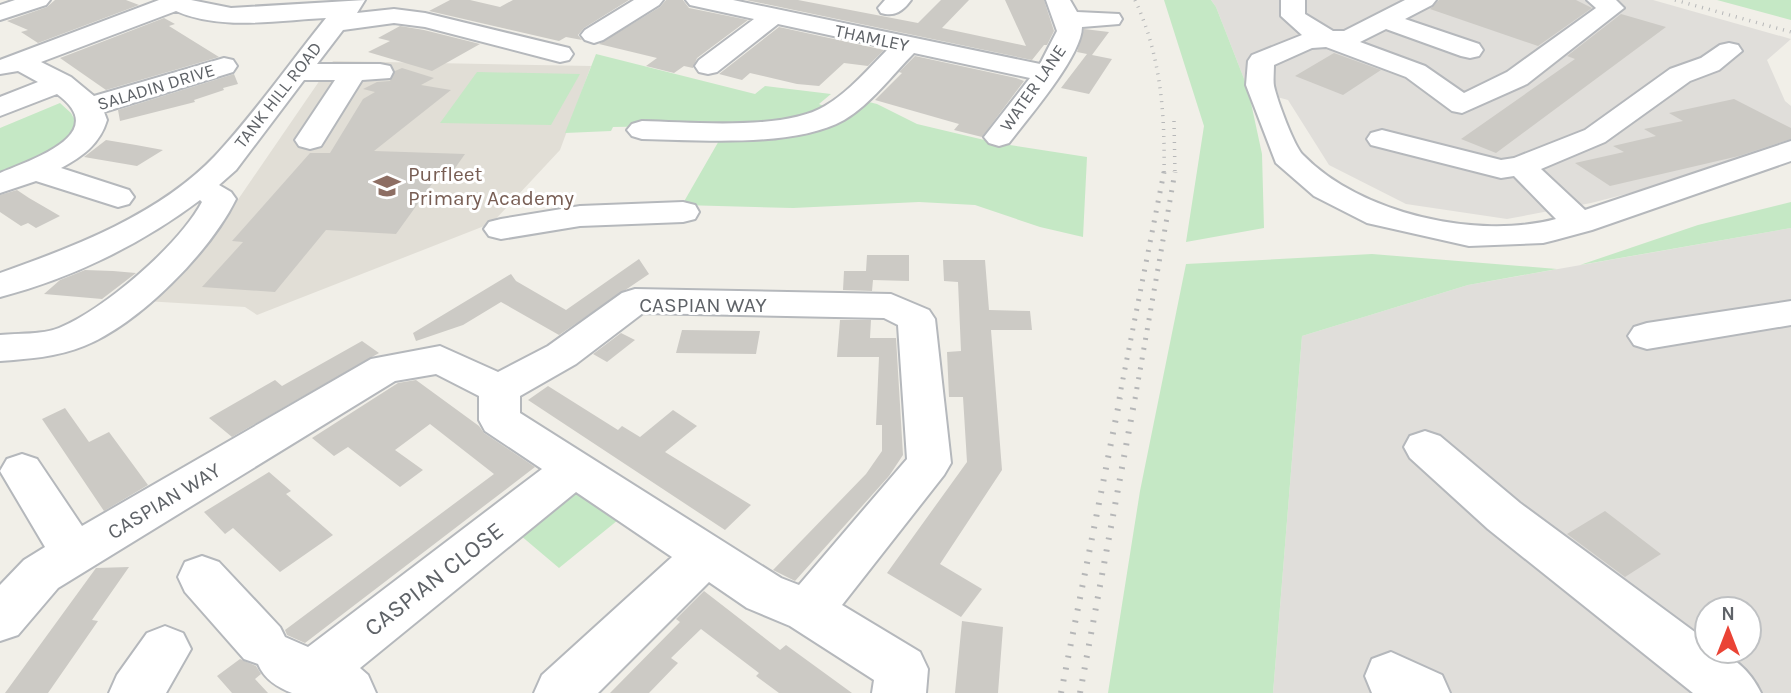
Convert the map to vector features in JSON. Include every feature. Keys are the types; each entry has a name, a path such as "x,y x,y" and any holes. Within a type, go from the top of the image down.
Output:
{"street":[{"path":"0,13 38,0"},
{"path":"594,35 652,0"},
{"name":"THAMLEY","path":"698,0 1046,73"},
{"path":"1293,0 1293,16 1304,26 1328,39 1410,69 1462,105 1517,78 1612,8 1599,0"},
{"path":"1424,0 1349,38 1307,41 1261,61 1260,85 1287,157 1325,189 1379,216 1469,236 1543,233 1580,223 1791,150"},
{"path":"10,66 174,1 194,10 232,15 345,11 425,20 560,54"},
{"path":"1063,10 1110,19"},
{"name":"WATER LANE","path":"999,136 1046,73 1071,33 1063,10"},
{"name":"TANK HILL ROAD","path":"0,286 51,268 173,207 201,187 225,163 345,11"},
{"path":"708,66 772,17"},
{"path":"1387,21 1469,50"},
{"path":"642,130 777,128 813,121 833,114 907,45"},
{"path":"1382,139 1501,169 1521,166 1595,136 1680,75 1710,64 1729,51"},
{"name":"SALADIN DRIVE","path":"0,184 60,157 83,141 92,128 89,107 61,83 10,66"},
{"name":"SALADIN DRIVE","path":"89,107 224,66"},
{"path":"296,72 367,72 331,106 310,140"},
{"path":"0,107 61,83"},
{"path":"267,109 331,106"},
{"path":"1756,164 1791,161"},
{"path":"1521,166 1580,223"},
{"path":"34,170 118,197"},
{"path":"0,348 45,344 73,337 112,313 214,216 220,199 201,187"},
{"path":"501,229 580,216 683,212"},
{"name":"CASPIAN WAY","path":"0,619 41,574 385,369 440,360 499,389 562,355 635,301 891,306 916,319 929,463 808,611"},
{"path":"1647,336 1791,313"},
{"path":"499,389 500,420 764,593 808,611 902,669 899,693"},
{"path":"1425,447 1504,516 1734,693"},
{"name":"CASPIAN CLOSE","path":"304,665 574,469"},
{"path":"22,471 75,555"},
{"path":"561,693 706,555"},
{"path":"202,577 304,665"},
{"path":"136,693 165,649"}],"shaded area":[{"path":"1211,0 1653,0 1791,39 1767,60 1785,101 1791,106 1791,148 1771,157 1591,203 1507,219 1406,204 1329,165 1288,100 1248,89"},
{"name":"Purfleet Primary Academy","path":"333,61 591,66 560,150 492,223 257,315 245,307 145,301 224,220"},
{"path":"1791,228 1791,693 1273,693 1302,336 1468,285"}],"green space":[{"path":"1164,0 1211,0 1216,7 1248,89 1262,154 1264,228 1186,242 1204,126"},
{"path":"1717,0 1791,0 1791,20"},
{"path":"596,54 755,94 765,86 831,94 819,104 830,109 857,99 877,104 917,124 997,143 1087,157 1083,237 1040,227 975,205 919,202 793,208 682,205 728,125 613,127 611,131 565,133"},
{"path":"477,72 580,74 551,125 440,123"},
{"path":"60,103 71,113 77,124 71,134 43,157 0,178 0,128"},
{"path":"1791,202 1791,228 1580,265 1698,225"},
{"path":"1372,254 1557,269 1468,285 1302,336 1273,693 1108,693 1140,491 1186,264"},
{"path":"580,490 618,520 559,568 520,535"}],"building":[{"path":"55,0 126,0 139,5 38,43 21,32 28,30 7,21 47,7"},
{"path":"450,0 470,0 500,7 513,0 629,0 584,28 578,35 582,40 566,37 559,41 429,11"},
{"path":"666,0 683,0 689,8 748,20 697,58 693,68 684,66 674,73 646,66 657,58 599,44 660,7"},
{"path":"746,0 798,0 918,23 941,0 969,0 942,28 1026,46 1005,0 1044,0 1054,31 1047,45 1044,45 1032,60"},
{"path":"1439,0 1576,0 1592,8 1538,46 1430,9"},
{"path":"1621,14 1666,27 1496,153 1461,139 1575,59 1567,56"},
{"path":"164,18 175,24 169,26 219,57 106,90 60,58"},
{"path":"400,26 480,44 432,71 368,52 390,41 378,38"},
{"path":"779,27 884,50 868,66 844,63 819,86 797,84 750,73 742,80 719,74"},
{"path":"1084,29 1109,32 1092,55 1112,59 1089,94 1061,88 1087,54 1077,52"},
{"path":"1334,53 1381,70 1343,95 1295,76"},
{"path":"915,56 1024,81 982,137 954,130 959,124 875,100"},
{"path":"402,68 434,78 421,85 451,90 374,151 465,154 448,178 437,177 396,234 326,230 275,292 202,287 243,242 232,241 310,153 330,153 363,99 375,92 363,89 377,82 390,81 395,71"},
{"path":"234,74 238,84 194,100 195,102 120,121 118,110"},
{"path":"1734,99 1791,128 1791,139 1739,156 1610,186 1575,163 1624,152 1613,146 1656,136 1644,129 1683,121 1669,113"},
{"path":"106,140 163,150 137,166 84,157"},
{"path":"17,190 60,216 36,228 28,223 21,226 0,212 0,195"},
{"path":"867,255 909,255 909,281 873,280 872,291 843,290 844,271 866,271"},
{"path":"639,259 649,274 559,335 501,302 463,325 416,341 413,333 511,274 516,281 566,310"},
{"path":"943,260 985,260 989,310 1030,311 1032,330 991,330 1002,470 940,564 982,589 961,617 887,573 967,462 963,397 949,397 947,352 961,351 958,282 944,281"},
{"path":"85,270 136,273 102,299 44,294 60,280"},
{"path":"840,320 871,320 870,338 896,338 903,455 889,476 795,581 773,570 866,474 882,451 882,425 876,425 879,357 837,357"},
{"path":"682,330 760,331 756,354 676,353"},
{"path":"621,333 635,340 607,362 593,354"},
{"path":"362,341 379,353 232,437 209,418 275,380 282,386"},
{"path":"416,380 479,426 484,433 535,467 305,643 287,635 285,630 494,474 430,424 395,450 423,470 400,487 348,447 334,456 312,438 398,383"},
{"path":"548,386 618,430 622,426 640,437 673,410 697,426 665,452 751,505 725,530 528,400"},
{"path":"65,408 89,442 109,432 148,485 104,511 42,419"},
{"path":"269,472 291,491 286,494 333,535 280,572 233,528 225,534 204,512"},
{"path":"1605,511 1661,554 1625,577 1567,534"},
{"path":"129,567 92,620 98,621 48,693 5,693 96,568"},
{"path":"704,591 780,650 786,645 852,693 779,693 756,676 759,673 701,629 671,658 678,663 649,693 610,693 680,622 676,619"},
{"path":"962,621 1003,627 998,693 955,693"},
{"path":"240,659 256,666 261,674 255,679 268,693 232,693 217,676"}],"railway":[{"path":"1135,0 1151,42 1160,85 1164,172"},
{"path":"1675,0 1791,32"},
{"path":"1174,121 1175,172"},
{"path":"1119,399 1164,172"},
{"path":"1135,399 1175,172"},
{"path":"1061,693 1120,398"},
{"path":"1080,693 1135,398"}],"place":[{"name":"Purfleet Primary Academy","path":"387,186"}]}
